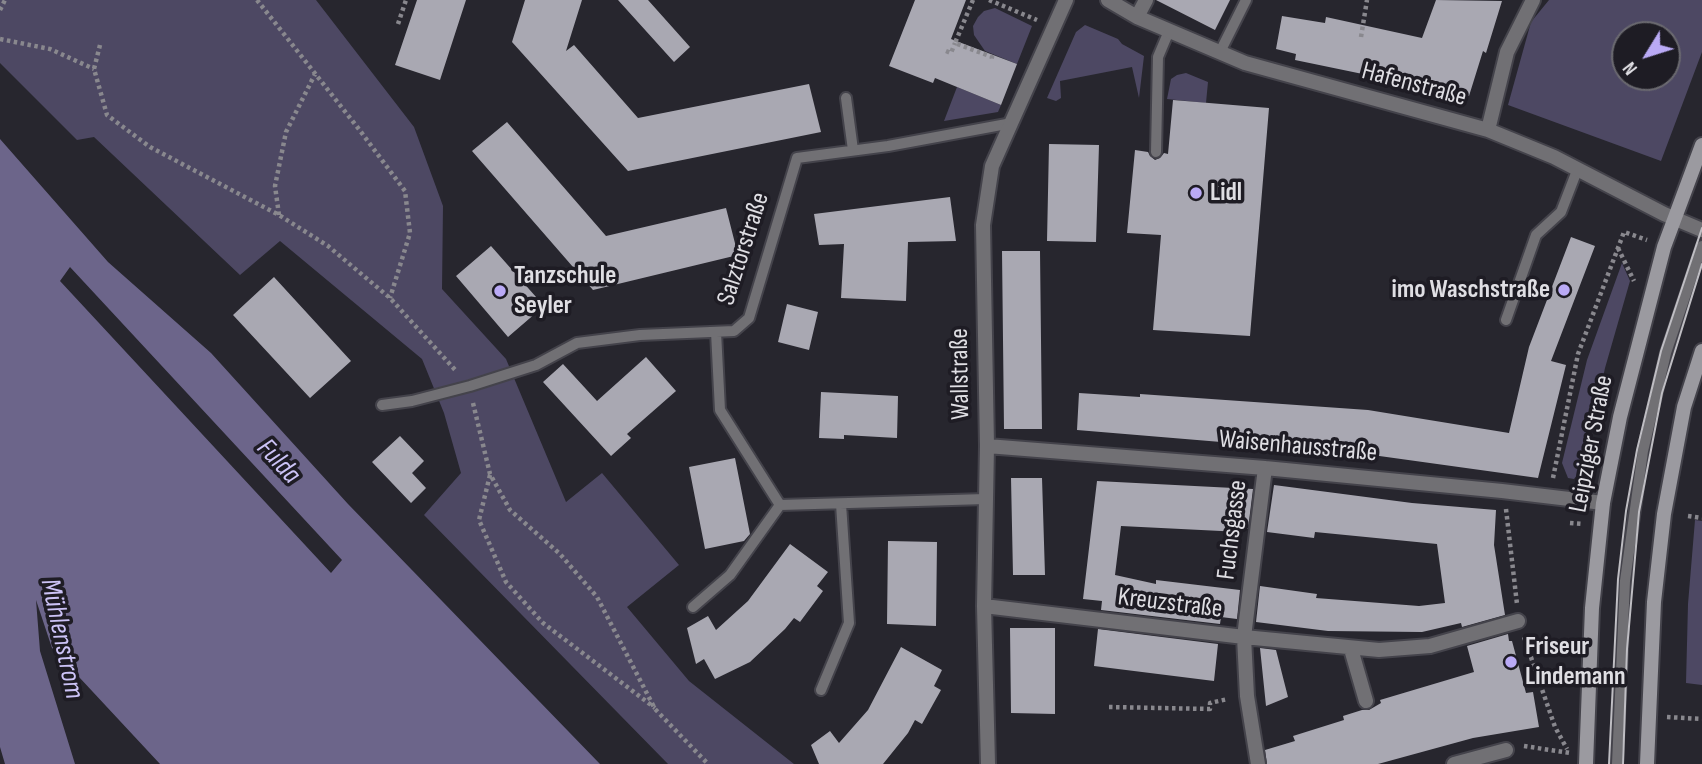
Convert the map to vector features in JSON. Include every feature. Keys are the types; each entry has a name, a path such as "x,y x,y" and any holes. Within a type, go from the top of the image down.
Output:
{"main road":[{"name":"Leipziger Straße","path":"1586,764 1591,621 1603,503 1620,417 1664,247 1702,145"},
{"path":"1647,764 1654,602 1664,514 1684,407 1702,351"}],"street":[{"name":"Wallstraße","path":"988,764 984,606 987,446 983,225 992,166 1066,0"},
{"name":"Hafenstraße","path":"1108,0 1137,17 1245,63 1488,130 1578,168 1674,219 1702,230"},
{"path":"1137,17 1146,0"},
{"path":"1488,130 1507,52 1533,0"},
{"name":"Waisenhausstraße","path":"987,446 1265,468 1603,503"},
{"name":"Fuchsgasse","path":"1258,764 1247,696 1244,637 1265,468"},
{"name":"Kreuzstraße","path":"984,606 1351,649 1379,650 1430,646 1518,621"},
{"path":"1351,649 1366,701"},
{"path":"1454,764 1506,750"}],"lane":[{"path":"1220,52 1246,0"},
{"path":"1156,152 1158,57 1169,31"},
{"path":"846,98 853,150"},
{"name":"Salztorstraße","path":"382,405 412,401 470,386 536,365 577,343 640,335 734,331 749,318 797,158 1012,123"},
{"path":"1506,320 1536,235 1561,212 1578,168"},
{"path":"1617,764 1625,581 1643,451 1667,353 1702,246"},
{"path":"716,332 720,410 780,505"},
{"path":"780,505 986,499"},
{"path":"821,690 849,623 841,504"},
{"path":"693,607 730,575 780,505"}],"path":[{"path":"0,10 5,0"},
{"path":"257,0 405,191 410,233 390,298"},
{"path":"398,24 406,0"},
{"path":"946,51 951,53 973,0"},
{"path":"989,0 1031,18"},
{"path":"1361,37 1367,0"},
{"path":"0,39 50,49 94,69"},
{"path":"955,43 992,57 991,60"},
{"path":"100,45 94,69 107,115 150,147 279,215 328,246 390,298 470,386 490,474 510,510 560,554 597,597 655,709"},
{"path":"279,215 275,186 286,132 315,74"},
{"path":"1549,496 1578,354 1618,247 1624,232 1650,241"},
{"path":"1618,247 1636,285"},
{"path":"490,474 479,520 506,582 543,623 655,709 708,764"},
{"path":"1507,515 1518,621 1555,727 1570,753 1528,745"},
{"path":"1688,516 1702,518"},
{"path":"1570,523 1583,524"},
{"path":"1109,707 1210,709 1210,703 1247,696"},
{"path":"1684,718 1702,719"}],"shaded area":[{"path":"0,0 316,0 414,127 443,206 442,289 506,359 566,502 602,473 679,565 627,607 689,681 794,764 668,764 424,515 461,473 444,413 422,359 280,241 240,275 94,137 77,140 0,63"},
{"path":"1549,0 1702,0 1702,52 1661,161 1508,105 1531,22"},
{"path":"995,8 1032,26 1017,64 985,51 974,35 973,26 978,17 984,11"},
{"path":"1085,25 1118,39 1144,56 1139,98 1132,67 1060,81 1061,98 1056,101 1047,98 1076,32"},
{"path":"1186,73 1208,82 1206,103 1167,99 1171,79"},
{"path":"957,87 1001,105 998,112 944,121"},
{"path":"1622,263 1630,281 1605,368 1583,467 1574,479 1568,478 1562,463 1587,360"},
{"path":"1695,520 1702,521 1702,685 1686,683 1688,604"}],"water":[{"path":"0,139 108,262 211,353 348,504 600,764 160,764 52,648 36,600 40,651 75,764 5,764 0,747","holes":["70,267 342,560 331,573 60,281"]}],"building":[{"path":"417,0 466,0 440,80 395,65"},
{"path":"525,0 582,0 566,51 574,45 638,118 809,84 821,132 628,171 512,42"},
{"path":"618,0 648,0 690,47 674,62"},
{"path":"915,0 966,0 951,39 1017,64 1001,105 935,78 933,83 889,66"},
{"path":"1156,0 1230,0 1215,30"},
{"path":"1436,0 1502,1 1469,96 1295,60 1296,54 1276,49 1282,16 1325,23 1326,17 1422,38"},
{"name":"Lidl","path":"1173,100 1269,108 1250,336 1153,330 1161,235 1127,233 1135,150 1148,152 1155,160 1164,153 1168,154"},
{"path":"507,122 606,236 726,208 738,255 593,290 472,151"},
{"path":"1049,144 1099,145 1096,242 1047,241"},
{"path":"950,197 956,241 908,242 906,301 841,298 844,244 819,245 814,214"},
{"path":"1571,237 1595,246 1551,361 1566,365 1538,478 1365,454 1077,430 1079,393 1140,397 1140,394 1368,410 1509,433 1529,347"},
{"name":"Tanzschule Seyler","path":"491,246 544,306 508,337 456,276"},
{"path":"1002,251 1040,251 1042,429 1004,429"},
{"path":"274,277 351,361 310,398 233,315"},
{"path":"787,304 818,312 809,350 778,342"},
{"path":"646,357 676,391 627,434 631,438 611,456 543,382 563,364 597,401"},
{"path":"821,392 898,396 897,438 844,435 844,439 819,438"},
{"path":"400,436 424,461 412,473 426,488 411,503 372,462"},
{"path":"735,458 750,534 744,541 705,549 689,467"},
{"path":"1011,478 1042,478 1045,575 1013,575"},
{"path":"1097,481 1253,489 1248,529 1241,529 1241,532 1121,526 1115,575 1156,584 1156,580 1240,590 1237,619 1221,617 1220,624 1101,610 1102,601 1083,599"},
{"path":"1274,485 1412,503 1496,510 1494,545 1505,615 1462,627 1461,623 1422,632 1328,631 1256,622 1260,586 1317,594 1316,598 1419,606 1445,603 1437,544 1315,532 1314,538 1267,532"},
{"path":"888,541 937,542 936,626 887,624"},
{"path":"790,544 828,572 817,586 823,591 800,622 794,618 750,662 715,679 704,659 696,664 687,628 708,616 716,630 748,601"},
{"path":"1010,628 1055,628 1055,714 1011,713"},
{"path":"1098,629 1218,644 1214,681 1094,666"},
{"path":"1508,634 1526,693 1533,692 1539,727 1473,738 1378,764 1267,764 1265,750 1295,741 1293,736 1344,720 1343,716 1369,710 1381,703 1380,700 1474,672 1467,646"},
{"path":"901,647 942,670 934,686 941,690 922,724 915,720 883,764 819,764 811,745 830,731 839,743 868,710"},
{"path":"1260,648 1276,650 1288,697 1266,706"}],"tram line":[{"path":"1609,764 1618,579 1626,511 1637,450 1661,351 1702,228"},
{"path":"1623,764 1627,649 1639,512 1662,393 1702,264"}],"place":[{"name":"Lidl","path":"1196,193"},
{"name":"imo Waschstraße","path":"1564,290"},
{"name":"Tanzschule Seyler","path":"500,291"},
{"name":"Friseur Lindemann","path":"1511,662"}],"water label":[{"name":"Fulda","path":"278,462"},
{"name":"Mühlenstrom","path":"61,639"}]}
